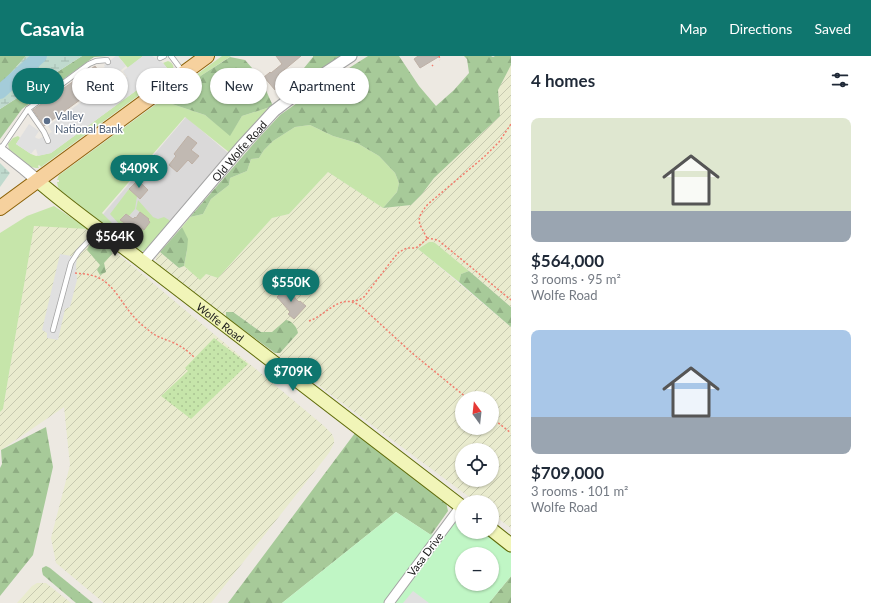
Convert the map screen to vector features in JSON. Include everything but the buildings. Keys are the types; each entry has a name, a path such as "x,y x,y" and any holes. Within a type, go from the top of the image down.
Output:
{"main road":[{"path":"191,68 208,56"},
{"path":"0,208 141,104"},
{"name":"Wolfe Road","path":"37,180 57,198 144,262 455,501"},
{"path":"499,535 511,544"}],"street":[{"name":"Old Wolfe Road","path":"144,262 274,111 316,79 351,56"},
{"path":"0,150 37,180"},
{"name":"Vasa Drive","path":"388,603 455,515"}],"lane":[{"path":"171,56 180,68"},
{"path":"0,150 28,109 89,64 96,61 107,60 108,62"},
{"path":"28,109 44,132 48,141"},
{"path":"53,330 71,263 78,252 99,230"}],"path":[{"path":"439,56 440,60"},
{"path":"427,238 419,222 419,216 421,213 428,204 484,157 499,142 511,124"},
{"path":"427,238 438,240 511,300"},
{"path":"309,321 315,319 342,302 359,300 364,297 399,252 407,248 416,248 427,238"},
{"path":"69,272 93,276 106,282 134,317 154,334 180,346 195,358"},
{"path":"350,301 361,306 412,353 458,391"},
{"path":"499,424 511,433"}],"shaded area":[{"path":"118,56 126,66 124,68 104,68 105,67 104,65"},
{"path":"143,56 152,56 163,63 167,68 136,68 136,91 128,97 127,68"},
{"path":"79,104 118,104 51,153 38,156 36,149 31,154 16,144 29,124 39,131 35,137 39,139 52,132 48,126"},
{"path":"186,117 228,153 143,255 99,219"},
{"path":"60,254 77,257 77,280 70,307 65,309 58,340 47,338 47,333 42,330"},
{"path":"413,591 429,603 403,603"}],"green space":[{"path":"0,56 26,56 15,68 12,68 12,72 0,85"},
{"path":"26,56 82,56 63,68 15,68"},
{"path":"82,56 107,56 94,57 79,68 72,68 72,73 64,79 63,68"},
{"path":"118,56 143,56 128,68"},
{"path":"222,56 231,56 213,68 210,68 210,70 202,75 202,71"},
{"path":"343,56 325,68 304,68 313,57"},
{"path":"368,56 399,56 419,86 436,106 454,90 469,73 467,59 464,56 511,56 511,65 498,90 500,116 434,178 422,194 411,205 383,208 397,192 399,183 395,173 379,156 357,143 333,136 310,125 295,127 273,141 264,150 259,158 251,159 247,171 230,178 229,185 211,199 203,214 190,217 280,115 296,104 369,104 369,68 349,68"},
{"path":"230,57 245,60 252,68 213,68"},
{"path":"168,61 173,65 173,68 167,68 163,63"},
{"path":"511,65 511,307 433,242 429,242 418,249 511,327 511,528 499,519 499,495 467,495 456,487 499,487 499,443 455,443 455,486 275,353 280,353 298,333 261,332 233,312 226,312 226,317 163,271 156,262 156,258 160,252 179,268 184,266 200,279 206,274 218,278 272,218 289,214 328,172 383,208 411,205 422,194 434,178 500,116 498,90"},
{"path":"210,70 210,104 267,104 267,93 273,106 242,116 230,136 205,115 172,104 202,104 202,75"},
{"path":"12,72 12,101 0,109 0,85"},
{"path":"136,91 136,97 128,103 128,97"},
{"path":"12,101 12,104 29,104 22,109 0,139 0,109"},
{"path":"118,104 127,104 41,167 39,165 39,168 31,167 9,149 8,144 13,138 18,136 20,138 16,144 31,154 36,156 51,153"},
{"path":"156,104 172,104 205,115 230,135 242,116 273,106 230,153 185,117 102,213 117,228 120,225 110,214 129,189 137,196 135,209 129,216 125,214 121,220 125,224 137,226 140,229 148,219 136,209 138,200 153,217 158,219 164,217 169,220 171,223 146,251 139,251 60,190 57,182 59,182 59,180 57,180 59,175"},
{"path":"310,125 333,136 357,143 379,156 395,173 399,183 397,192 383,208 328,172 289,214 272,218 218,278 206,274 200,280 184,266 187,250 182,227 190,217 203,214 211,199 229,185 230,178 247,171 251,159 259,158 264,150 273,141 295,127"},
{"path":"0,163 10,173 0,187"},
{"path":"54,206 88,229 34,226 3,409 0,412 0,233 27,216"},
{"path":"34,225 88,229 332,434 334,443 329,453 211,603 104,603 56,563 51,538 70,465 64,407 0,450 0,412 3,409"},
{"path":"182,227 188,239 184,266 179,268 160,252"},
{"path":"104,239 111,245 112,254 104,263 106,272 100,275 97,270 100,265 87,250 93,242"},
{"path":"429,242 435,243 469,271 461,274 459,282 418,249"},
{"path":"469,271 511,307 511,327 459,282 461,274"},
{"path":"226,312 233,312 261,332 272,332 286,320 294,325 298,333 280,353 275,353 226,317"},
{"path":"214,338 248,364 191,419 161,396 188,371 185,368"},
{"path":"46,427 53,467 33,555 0,596 1,450"},
{"path":"355,433 446,502 448,511 431,535 396,512 282,603 228,603"},
{"path":"396,512 431,535 455,523 455,539 496,539 511,549 511,576 499,591 499,547 455,547 455,591 499,591 489,603 282,603"},
{"path":"46,566 93,603 76,603 43,575 42,568"},
{"path":"511,576 511,603 489,603"},
{"path":"37,583 46,583 71,603 17,603 32,586"}],"waterway":[{"path":"0,92 40,56"}],"place":[{"name":"Valley National Bank","path":"47,121"}]}
